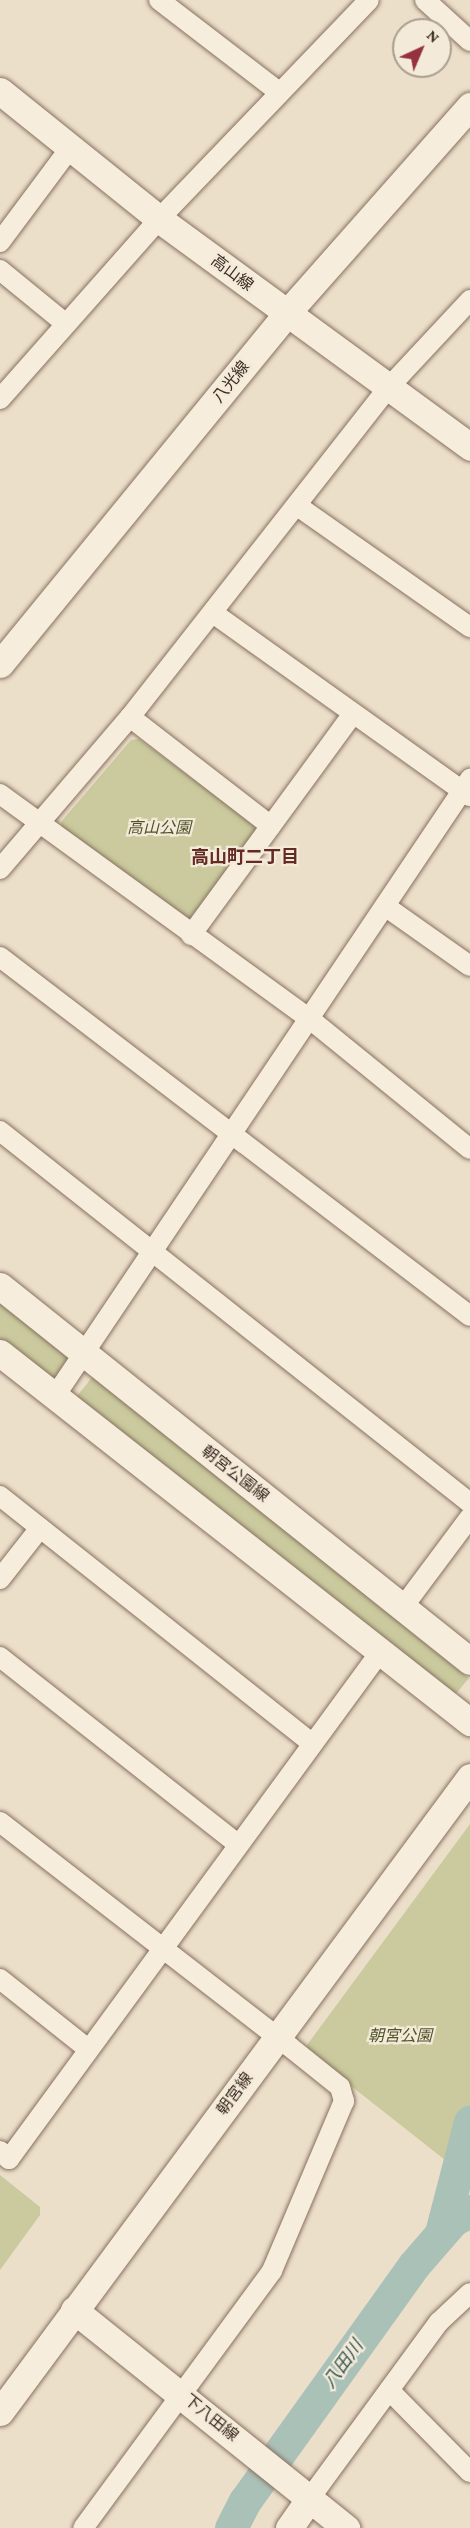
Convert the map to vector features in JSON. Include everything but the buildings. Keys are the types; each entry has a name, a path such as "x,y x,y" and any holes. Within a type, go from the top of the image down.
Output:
{"street":[{"path":"159,0 279,92"},
{"path":"0,399 159,219 369,0"},
{"path":"425,0 470,41"},
{"name":"高山線","path":"0,91 159,219 470,447"},
{"name":"八光線","path":"0,664 286,314 470,106"},
{"path":"0,242 70,148"},
{"path":"0,270 66,324"},
{"path":"0,868 130,717 299,507 389,387 470,300"},
{"path":"299,507 470,627"},
{"path":"55,1396 467,788 352,715 213,613"},
{"path":"191,935 352,715"},
{"path":"130,717 271,826"},
{"path":"0,794 309,1019 470,1149"},
{"path":"385,906 470,966"},
{"path":"0,957 470,1316"},
{"path":"0,1131 470,1503"},
{"name":"朝宮公園線","path":"0,1287 470,1661"},
{"path":"0,1353 378,1655 470,1722"},
{"path":"0,1496 312,1743"},
{"path":"403,1607 470,1517"},
{"path":"0,1579 40,1528"},
{"path":"0,2151 9,2159 161,1948 378,1655"},
{"path":"0,1657 238,1844"},
{"name":"朝宮線","path":"0,2412 470,1777"},
{"path":"0,1822 340,2087 344,2102 272,2271 82,2528"},
{"path":"0,1979 88,2049"},
{"path":"289,2528 303,2493 388,2390 439,2322 470,2293"},
{"name":"下八田線","path":"74,2310 181,2393 346,2528"},
{"path":"388,2390 470,2472"}],"green space":[{"name":"高山公園","path":"139,739 254,824 255,832 191,919 183,920 62,830 61,822 131,740"},
{"path":"0,1296 75,1359 59,1386 0,1346"},
{"path":"94,1375 469,1678 449,1702 74,1399"},
{"name":"朝宮公園","path":"470,1824 470,2168 445,2160 308,2052 307,2045"},
{"path":"0,2175 40,2207 40,2215 0,2270"}],"waterway":[{"path":"441,2233 470,2122"},
{"name":"八田川","path":"231,2528 245,2501 414,2265 453,2220 470,2211"}],"district":[{"name":"高山町二丁目","path":"245,857"}]}
